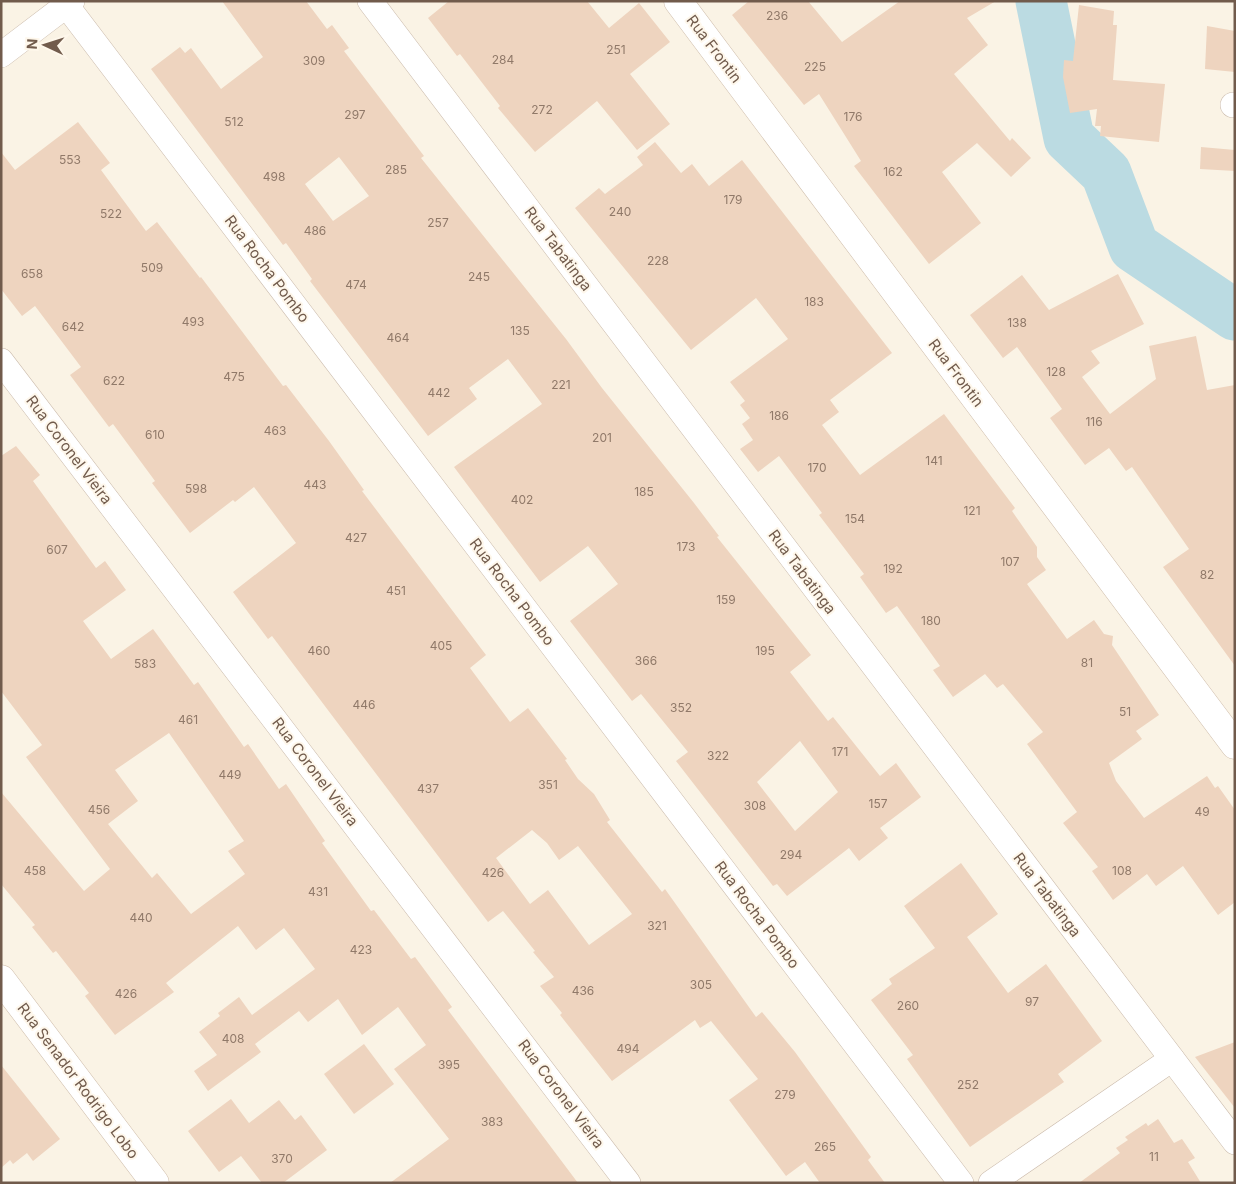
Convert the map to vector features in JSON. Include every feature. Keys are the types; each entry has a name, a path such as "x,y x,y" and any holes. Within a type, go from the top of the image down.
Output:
{"street":[{"name":"Rua Tabatinga","path":"370,1 1235,1142"},
{"name":"Rua Frontin","path":"678,1 1235,745"},
{"path":"1,55 67,3"},
{"name":"Rua Rocha Pombo","path":"67,3 961,1183"},
{"name":"Rua Coronel Vieira","path":"1,361 628,1183"},
{"name":"Rua Senador Rodrigo Lobo","path":"1,979 155,1183"},
{"path":"992,1183 1172,1059"}],"building":[{"path":"222,1 306,1 327,29 332,25 349,48 344,51 424,156 421,158 566,339 602,388 694,503 719,536 717,537 811,655 790,672 828,721 833,717 880,776 896,763 921,797 880,828 888,838 859,861 849,848 787,896 777,884 773,886 676,761 688,752 641,694 632,701 570,621 618,584 588,546 540,582 454,467 542,404 508,359 469,388 477,399 428,436 310,281 312,279 286,243 283,245 151,69 180,47 185,53 191,48 221,89 263,57","holes":["339,157 369,196 333,221 305,184","800,741 838,792 795,831 757,782"]},
{"path":"449,1 587,1 609,28 639,3 670,42 630,74 670,124 637,150 597,101 535,152 498,108 500,106 460,54 457,56 428,18"},
{"path":"749,1 808,1 842,42 900,1 996,1 967,18 988,45 954,74 1010,141 1012,138 1031,158 1011,177 977,143 942,172 981,223 929,264 854,166 861,161 819,94 804,105 732,15"},
{"path":"1079,5 1114,11 1113,25 1117,25 1113,80 1165,84 1159,142 1100,136 1101,126 1095,126 1097,109 1070,113 1063,77 1064,60 1073,61"},
{"path":"1207,26 1235,31 1235,72 1205,69"},
{"path":"78,122 110,163 101,170 146,231 157,222 283,386 286,385 329,441 364,490 362,491 486,655 470,668 510,722 528,708 567,759 565,760 578,779 594,794 610,820 607,822 662,892 665,889 756,1017 762,1012 795,1052 871,1157 868,1160 885,1183 820,1183 805,1162 786,1176 729,1100 758,1079 711,1021 700,1028 695,1020 612,1081 560,1015 562,1013 540,986 554,977 533,952 535,951 503,911 488,922 272,636 268,639 233,592 296,543 254,487 235,502 233,500 190,533 152,483 155,481 113,424 109,427 70,375 81,367 35,306 22,316 1,289 1,152 15,170","holes":["532,830 547,843 559,860 578,846 632,914 589,945 548,890 530,904 496,858"]},
{"path":"655,142 681,173 692,164 709,186 742,160 892,353 830,400 839,412 822,425 860,475 944,414 1015,508 1012,511 1037,547 1037,557 1046,570 1027,584 1067,639 1094,620 1104,634 1113,636 1112,645 1159,715 1136,731 1142,739 1109,763 1116,781 1144,818 1207,776 1215,788 1218,786 1235,810 1235,902 1218,915 1183,866 1156,886 1147,874 1113,900 1092,871 1098,867 1063,823 1077,812 1027,744 1043,732 1003,684 997,688 985,674 953,697 933,670 940,666 897,606 886,613 860,577 864,574 819,515 822,513 779,456 758,472 740,449 753,440 742,424 750,418 740,405 745,401 730,382 788,339 756,298 691,350 575,208 599,188 605,194 643,165 637,157"},
{"path":"1201,147 1235,150 1235,171 1200,169"},
{"path":"1118,274 1144,324 1091,351 1100,363 1082,377 1110,414 1156,379 1149,346 1196,336 1207,390 1235,385 1235,666 1163,567 1189,549 1132,467 1126,471 1109,448 1085,465 1050,418 1062,409 1017,347 1003,358 970,315 1022,275 1049,310"},
{"path":"16,446 40,475 33,481 96,568 105,561 126,590 83,621 111,659 153,629 194,685 198,682 244,747 248,744 279,789 286,784 325,841 322,843 371,911 374,910 411,959 415,957 452,1007 448,1010 578,1183 390,1183 449,1139 394,1069 426,1045 398,1007 362,1035 338,999 308,1022 299,1011 255,1044 261,1052 208,1091 194,1071 217,1055 199,1032 220,1016 218,1013 239,997 252,1015 315,969 284,928 256,950 238,926 166,983 174,992 115,1035 85,996 89,993 56,951 53,953 32,927 35,925 1,884 1,792 84,891 110,869 26,757 42,745 1,691 1,456","holes":["169,733 244,841 228,851 245,874 191,914 157,873 152,878 108,824 138,801 115,770"]},
{"path":"961,863 998,914 967,937 1008,993 1046,964 1102,1041 1058,1074 1064,1082 970,1147 907,1059 913,1055 871,1000 892,984 889,979 935,948 904,906"},
{"path":"1235,1042 1235,1108 1195,1057"},
{"path":"364,1044 394,1084 354,1114 324,1074"},
{"path":"1,1065 60,1139 33,1161 27,1153 13,1164 10,1160 1,1168"},
{"path":"231,1099 249,1123 279,1100 295,1120 301,1115 327,1150 283,1183 262,1183 241,1156 219,1172 188,1131"},
{"path":"1158,1119 1174,1143 1182,1139 1195,1158 1188,1162 1201,1183 1079,1183 1120,1153 1116,1148 1128,1140 1125,1137 1146,1123 1148,1126"}],"waterway":[{"path":"1041,1 1069,138 1106,173 1134,247 1235,315"}]}
